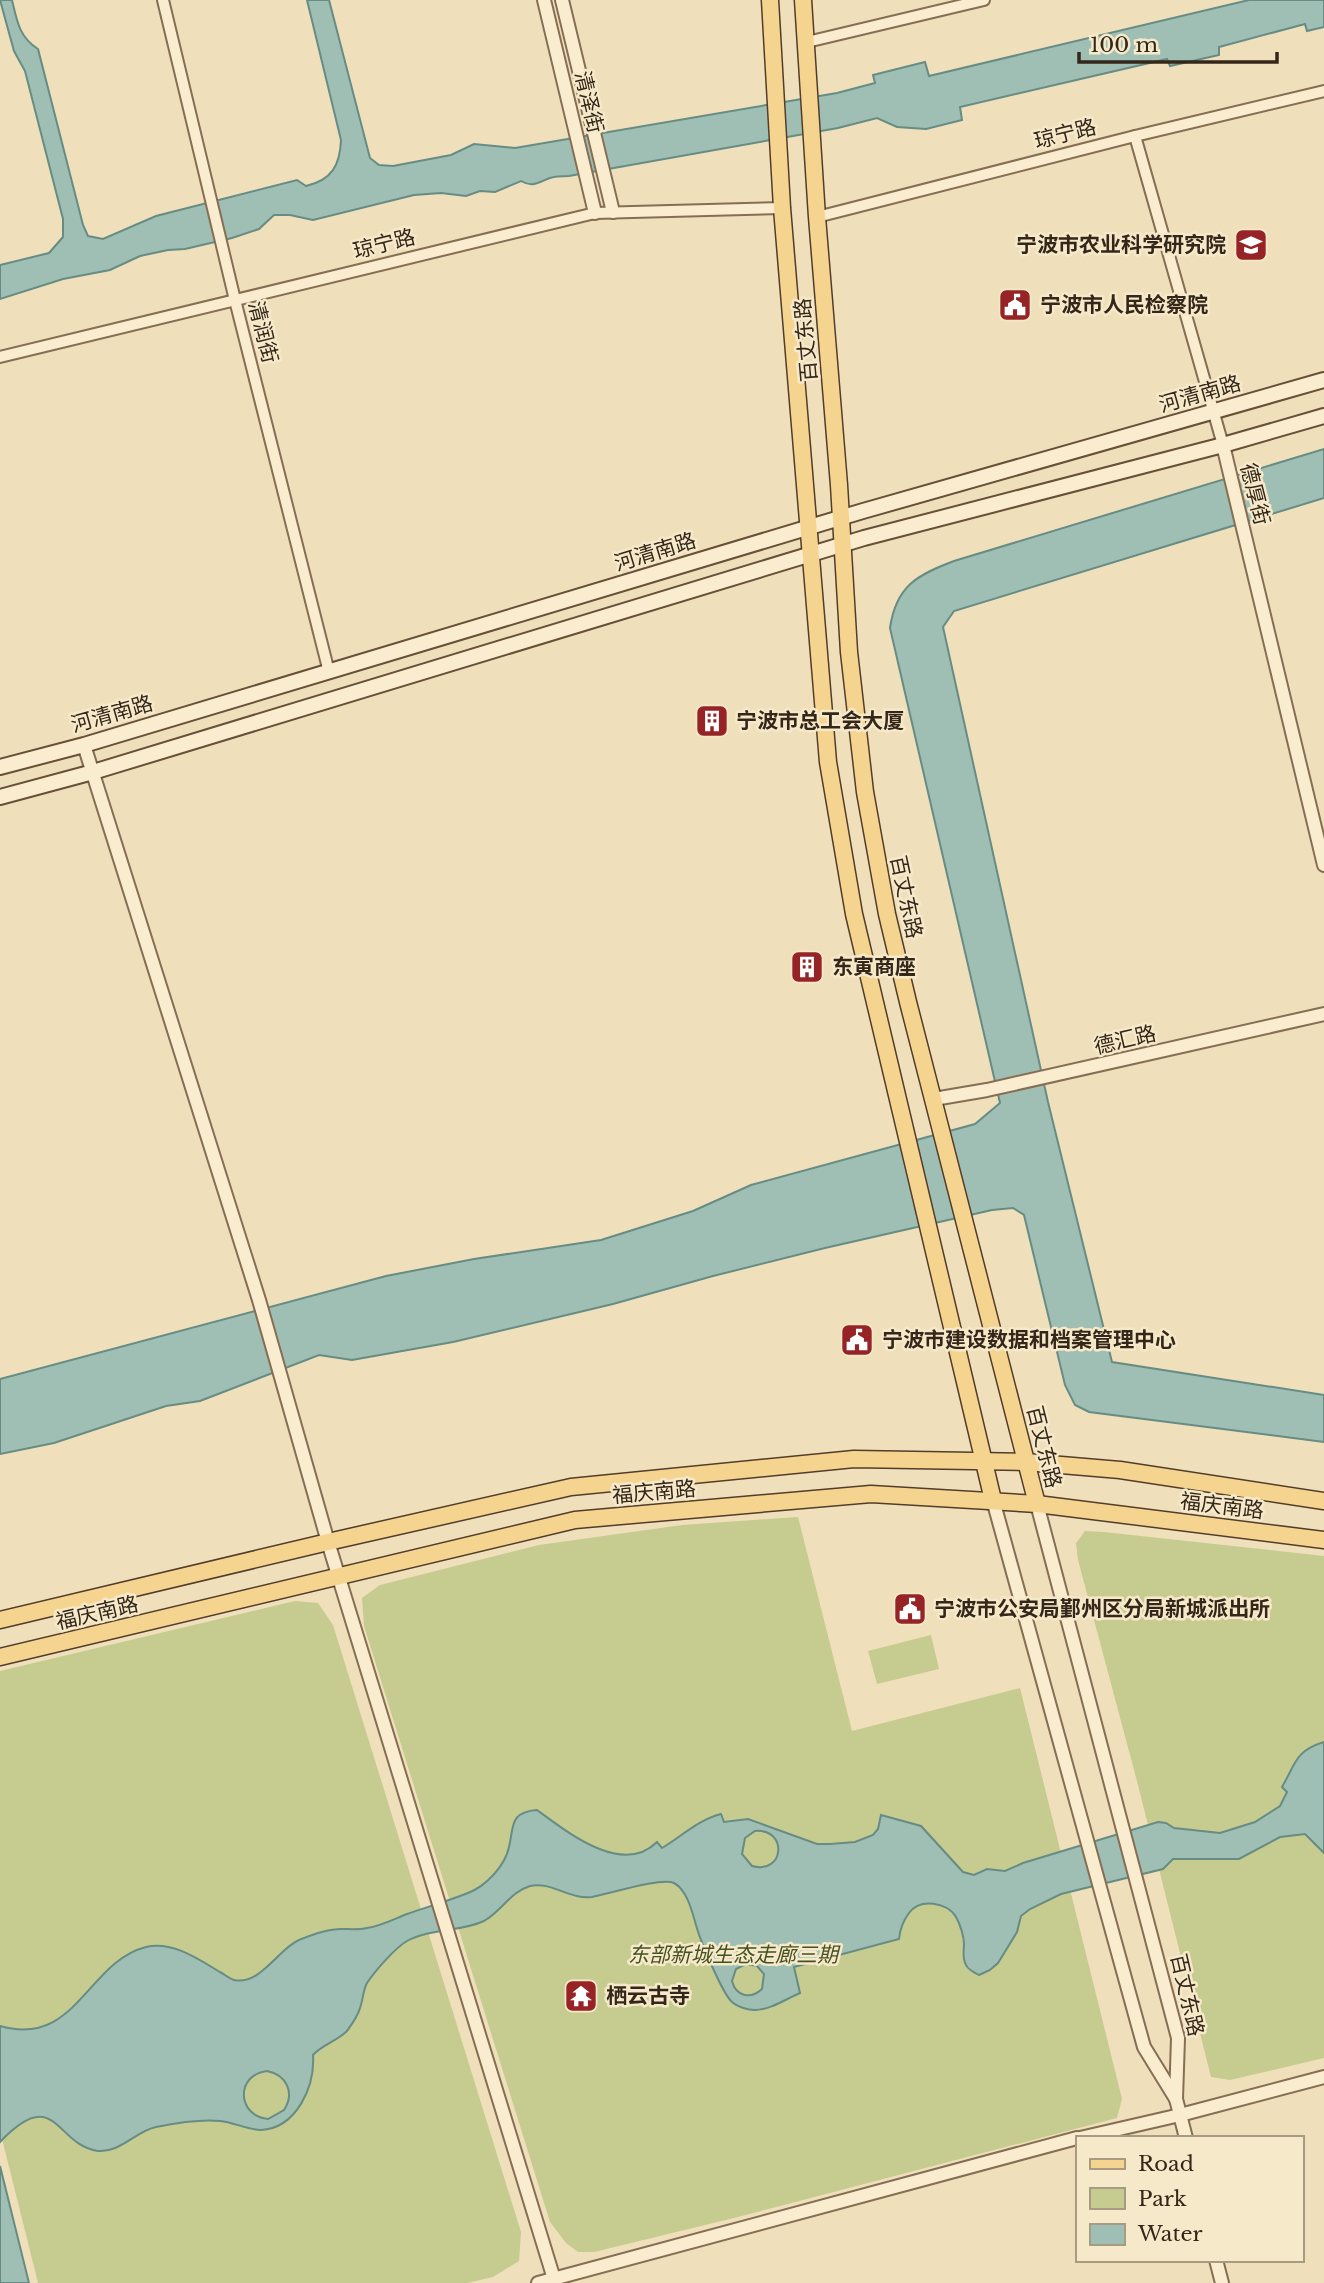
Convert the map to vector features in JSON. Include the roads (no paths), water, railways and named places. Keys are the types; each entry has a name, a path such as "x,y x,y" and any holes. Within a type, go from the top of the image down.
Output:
{"main road":[{"name":"百丈东路","path":"770,0 782,208 807,528 828,762 839,838 925,1220 993,1500"},
{"name":"百丈东路","path":"803,0 851,677 874,849 887,914 1037,1504"},
{"name":"河清南路","path":"0,766 84,745 840,518 1324,380"},
{"path":"0,797 93,772 843,545 1324,416"},
{"name":"福庆南路","path":"0,1620 571,1487 854,1459 1026,1462 1120,1470 1324,1501"},
{"name":"福庆南路","path":"0,1657 575,1520 871,1494 1037,1504 1324,1540"}],"street":[{"name":"清润街","path":"163,0 329,672"},
{"name":"清泽街","path":"544,0 595,213"},
{"name":"清泽街","path":"562,0 613,212"},
{"path":"807,42 984,0"},
{"name":"琼宁路","path":"817,217 1324,91"},
{"name":"德厚街","path":"1135,136 1223,445 1324,865"},
{"name":"琼宁路","path":"0,357 595,213 782,208"},
{"path":"84,745 259,1300 328,1542 554,2281"},
{"name":"德汇路","path":"934,1099 987,1090 1324,1014"},
{"name":"百丈东路","path":"993,1500 1144,2047 1176,2099"},
{"name":"百丈东路","path":"1037,1504 1178,2038 1176,2099"},
{"path":"1088,2136 1324,2077"},
{"path":"1176,2099 1185,2136"},
{"path":"538,2283 554,2281 1076,2139"},
{"path":"1217,2262 1222,2283"}],"water":[{"path":"0,0 12,0 23,34 38,49 83,225 88,236 103,239 156,216 297,180 306,186 322,180 333,170 339,157 341,140 307,0 329,0 370,158 379,165 393,166 451,155 474,144 515,148 837,93 875,83 873,75 925,62 929,76 1249,0 1324,0 1324,27 1307,31 1305,24 1219,47 1219,55 1170,66 1167,59 960,107 962,120 926,129 897,127 877,118 838,128 555,177 536,184 521,181 495,192 480,191 466,196 441,193 414,195 313,220 274,215 259,229 232,238 140,256 110,270 63,279 0,299 0,265 49,253 63,237 63,219 25,71 14,51"},
{"path":"1324,449 1324,498 954,611 943,627 1048,1102 1112,1362 1324,1395 1324,1442 1089,1412 1075,1405 1065,1385 1024,1215 1013,1208 992,1210 825,1248 613,1304 453,1342 352,1360 319,1355 200,1401 166,1406 54,1443 0,1454 0,1379 386,1276 474,1259 601,1240 693,1211 751,1185 975,1124 1000,1103 890,628 897,602 910,584 919,577 954,561"},
{"path":"1324,1742 1324,1853 1305,1834 1280,1837 1239,1859 1173,1859 1163,1869 1061,1894 1021,1916 1017,1932 998,1963 979,1975 968,1968 965,1962 963,1937 956,1917 940,1905 926,1904 909,1913 902,1925 899,1939 794,1967 800,1993 766,2008 743,2008 731,2001 727,1995 706,1953 688,1901 679,1886 674,1883 658,1882 592,1897 576,1896 545,1886 530,1886 517,1893 484,1921 416,1937 397,1949 367,1983 358,2014 347,2031 313,2055 307,2092 294,2114 285,2122 261,2130 225,2122 180,2123 149,2129 114,2149 98,2151 72,2139 54,2122 44,2117 33,2118 19,2125 0,2142 0,2026 26,2030 47,2025 64,2015 109,1969 126,1956 146,1947 175,1949 232,1979 243,1980 261,1972 292,1944 304,1938 331,1930 377,1926 468,1893 481,1886 499,1868 507,1854 514,1822 528,1811 537,1810 578,1839 595,1847 628,1855 643,1852 657,1842 662,1848 697,1824 721,1814 724,1822 748,1819 817,1844 855,1842 873,1835 878,1829 881,1815 921,1826 963,1872 974,1875 987,1869 1005,1871 1023,1863 1158,1822 1174,1828 1220,1833 1255,1822 1280,1806 1287,1792 1282,1787 1294,1765 1307,1749","holes":["755,1831 766,1832 773,1836 777,1843 776,1858 763,1867 752,1866 742,1854 745,1838","746,1964 757,1966 764,1974 762,1989 748,1995 740,1993 732,1981 736,1969","267,2071 280,2076 289,2091 284,2110 268,2119 250,2111 246,2104 245,2087 257,2074"]},
{"path":"0,2166 2,2174 29,2283 0,2283"}],"place":[{"name":"宁波市农业科学研究院","path":"1251,245"},
{"name":"宁波市人民检察院","path":"1015,305"},
{"name":"宁波市总工会大厦","path":"712,721"},
{"name":"东寅商座","path":"807,967"},
{"name":"宁波市建设数据和档案管理中心","path":"857,1340"},
{"name":"宁波市公安局鄞州区分局新城派出所","path":"910,1609"},
{"name":"栖云古寺","path":"581,1996"}],"park label":[{"name":"东部新城生态走廊三期","path":"733,1955"}]}
